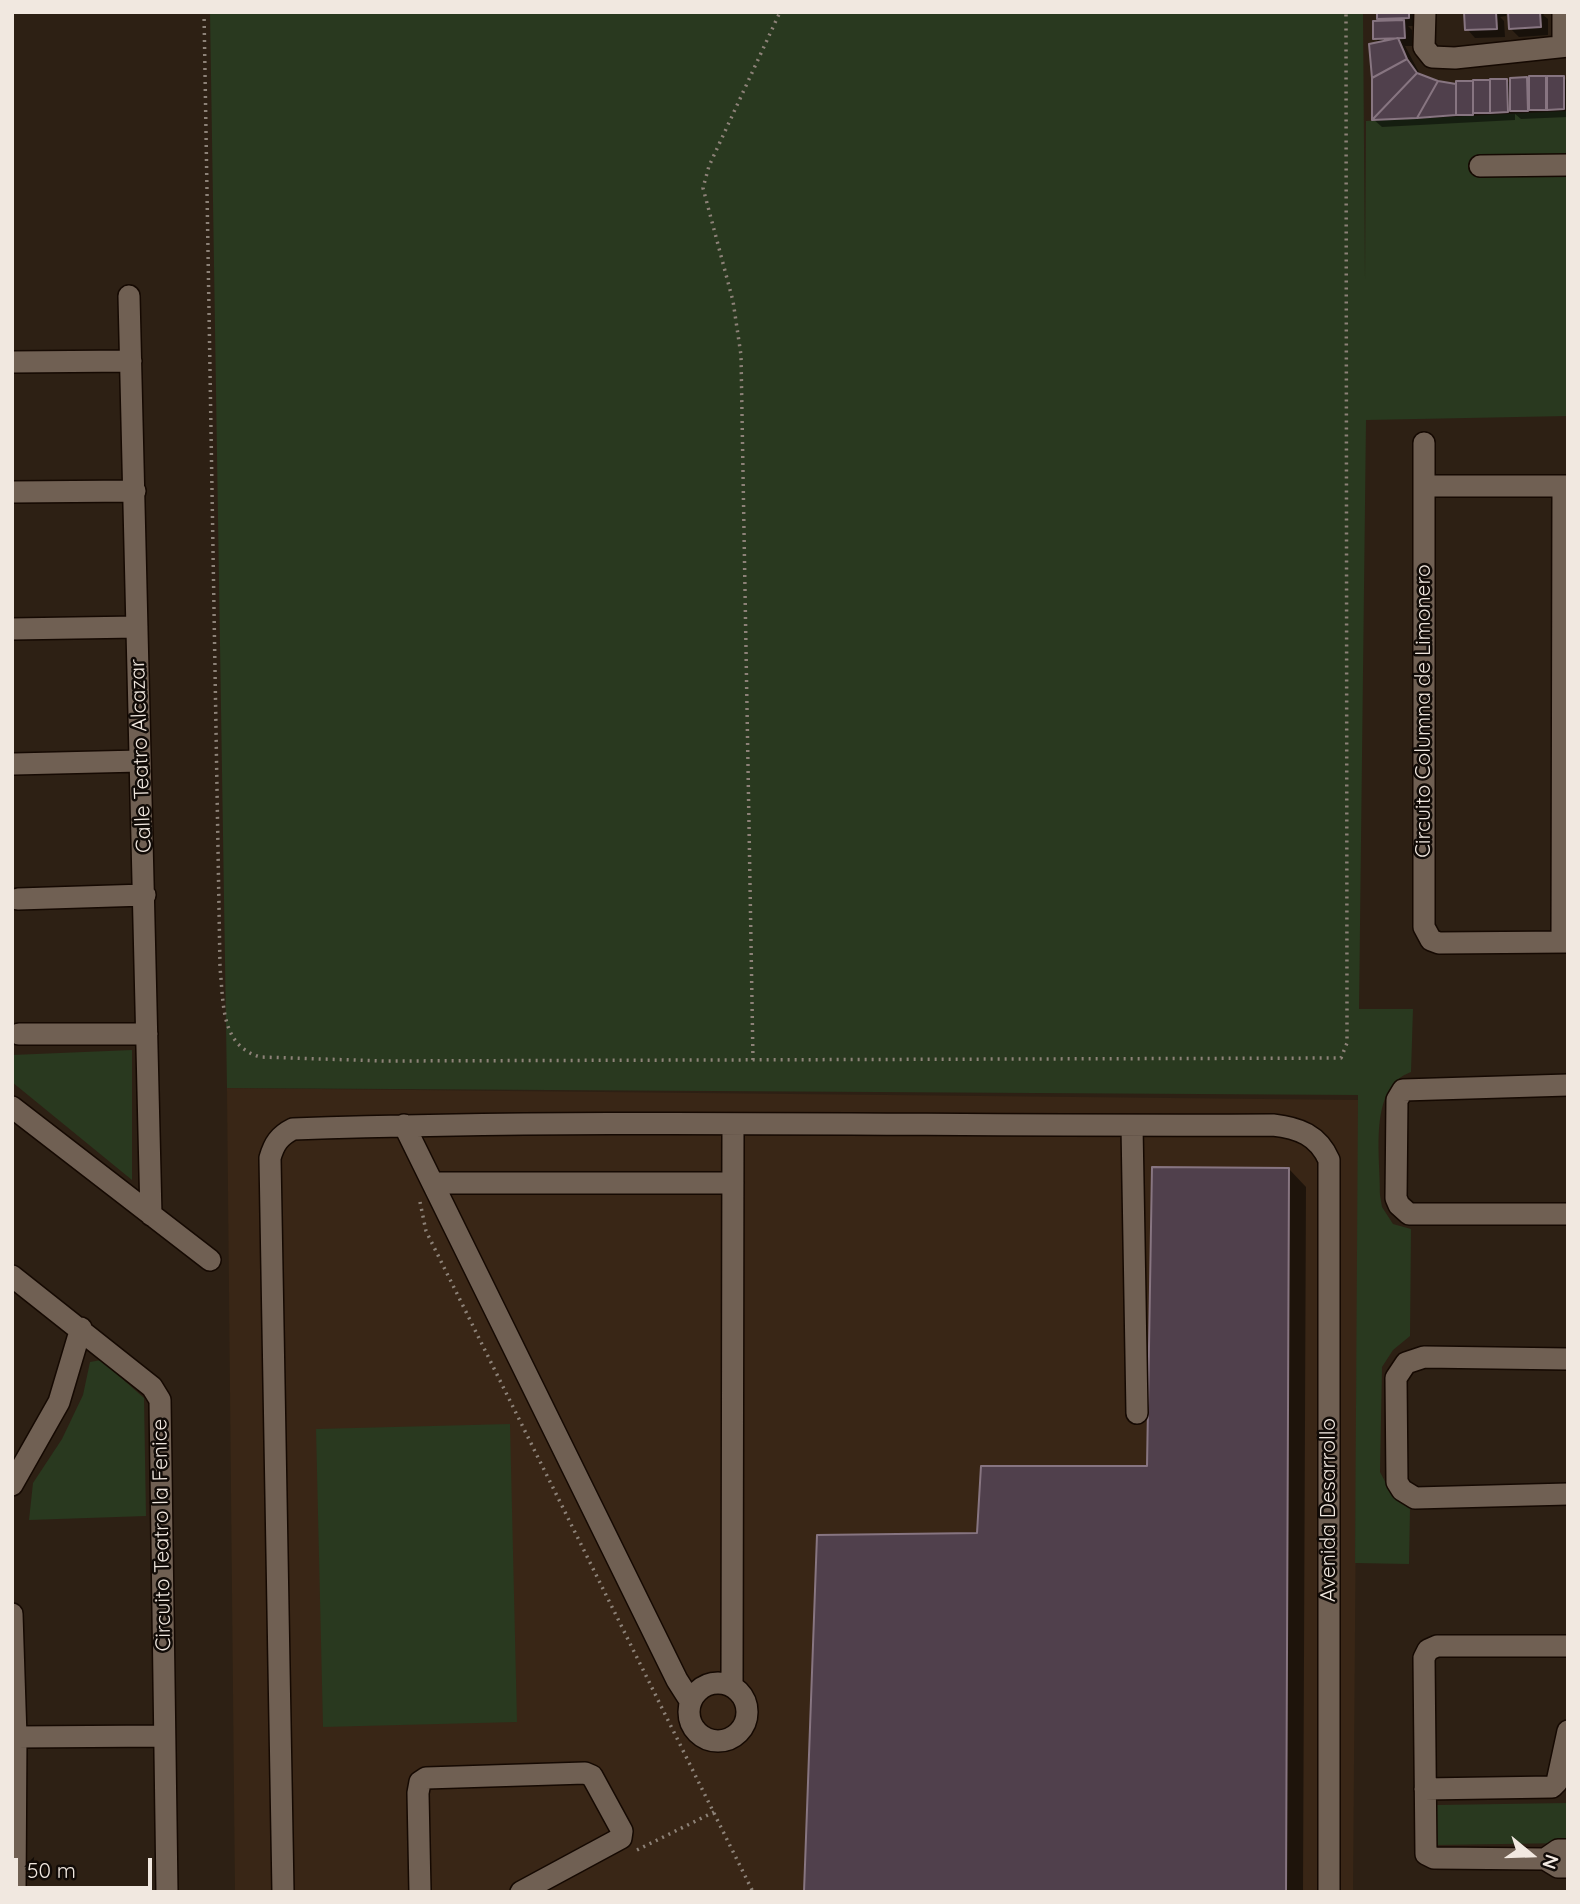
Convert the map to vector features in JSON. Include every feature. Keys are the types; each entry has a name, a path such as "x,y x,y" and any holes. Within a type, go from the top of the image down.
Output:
{"street":[{"path":"1425,12 1424,47 1432,57 1455,58 1565,46 1563,12"},
{"path":"1480,166 1568,165"},
{"name":"Calle Teatro Alcazar","path":"129,296 151,1215"},
{"path":"12,362 131,361"},
{"name":"Circuito Columna de Limonero","path":"1424,443 1424,927 1431,940 1438,943 1565,942"},
{"path":"1424,486 1565,486 1565,942"},
{"path":"12,492 135,491"},
{"path":"12,629 138,627"},
{"path":"14,764 140,761"},
{"path":"18,899 145,895"},
{"path":"19,1034 147,1034"},
{"path":"1568,1085 1403,1090 1397,1100 1396,1184 1399,1205 1409,1214 1568,1214"},
{"path":"12,1107 210,1260"},
{"path":"404,1125 677,1680 691,1702"},
{"path":"283,1892 270,1158 282,1134 293,1129 404,1125 1132,1126 1137,1413"},
{"path":"732,1686 733,1125"},
{"name":"Avenida Desarrollo","path":"1132,1126 1292,1127 1310,1135 1323,1146 1329,1160 1329,1892"},
{"path":"434,1183 733,1182"},
{"name":"Circuito Teatro la Fenice","path":"12,1276 81,1328 152,1387 160,1400 167,1892"},
{"path":"12,1485 59,1402 81,1328"},
{"path":"1568,1359 1424,1357 1406,1363 1396,1378 1397,1482 1407,1495 1415,1498 1568,1494"},
{"path":"12,1614 16,1737 15,1892"},
{"path":"1568,1646 1437,1646 1428,1650 1424,1658 1428,1856 1545,1859 1558,1867 1568,1867"},
{"path":"712,1684 732,1686 743,1698 747,1716 738,1733 731,1738 712,1740 696,1730 689,1712 691,1702 703,1688 712,1684"},
{"path":"1425,1789 1552,1787 1558,1782 1568,1731"},
{"path":"16,1737 164,1736"},
{"path":"420,1892 420,1782 426,1778 585,1773 592,1776 622,1831 621,1838 521,1892"},
{"path":"1545,1859 1558,1850 1568,1850"}],"path":[{"path":"204,12 220,968 224,1009 236,1045 243,1052 260,1057 301,1059 753,1060 1333,1060 1341,1058 1345,1053 1346,12"},
{"path":"753,1060 741,355 733,301 703,188 709,166 780,12"},
{"path":"434,1183 419,1204 426,1231 753,1892"}],"shaded area":[{"path":"227,1088 1359,1100 1353,1892 235,1892"}],"green space":[{"path":"210,12 1363,12 1365,280 1366,121 1568,111 1568,416 1366,420 1359,1009 1413,1009 1411,1072 1397,1080 1388,1093 1379,1126 1382,1207 1393,1224 1411,1229 1410,1336 1393,1350 1382,1367 1380,1472 1391,1493 1410,1508 1409,1564 1355,1563 1358,1095 227,1088"},
{"path":"132,1050 132,1180 12,1082 12,1055"},
{"path":"101,1360 144,1398 146,1516 29,1520 33,1483 62,1439 83,1395 90,1362"},
{"path":"510,1424 517,1722 323,1727 316,1429"},
{"path":"1568,1803 1568,1843 1437,1845 1437,1805"}],"building":[{"path":"1377,12 1409,12 1409,18 1377,19"},
{"path":"1464,12 1496,12 1497,29 1465,30"},
{"path":"1508,12 1540,12 1541,27 1509,29"},
{"path":"1404,20 1405,38 1373,39 1373,21"},
{"path":"1398,38 1407,59 1372,78 1369,44"},
{"path":"1407,59 1417,73 1372,120 1372,78"},
{"path":"1417,73 1438,81 1417,118 1372,120"},
{"path":"1529,76 1546,76 1546,110 1529,110"},
{"path":"1547,76 1564,76 1564,109 1547,110"},
{"path":"1527,77 1528,111 1510,111 1510,78"},
{"path":"1490,79 1507,79 1508,112 1490,113"},
{"path":"1473,80 1490,80 1490,113 1473,113"},
{"path":"1438,81 1456,84 1456,115 1417,118"},
{"path":"1456,81 1473,81 1473,115 1456,115"},
{"path":"1152,1167 1289,1168 1286,1892 804,1892 817,1535 977,1533 981,1466 1147,1466"}]}
